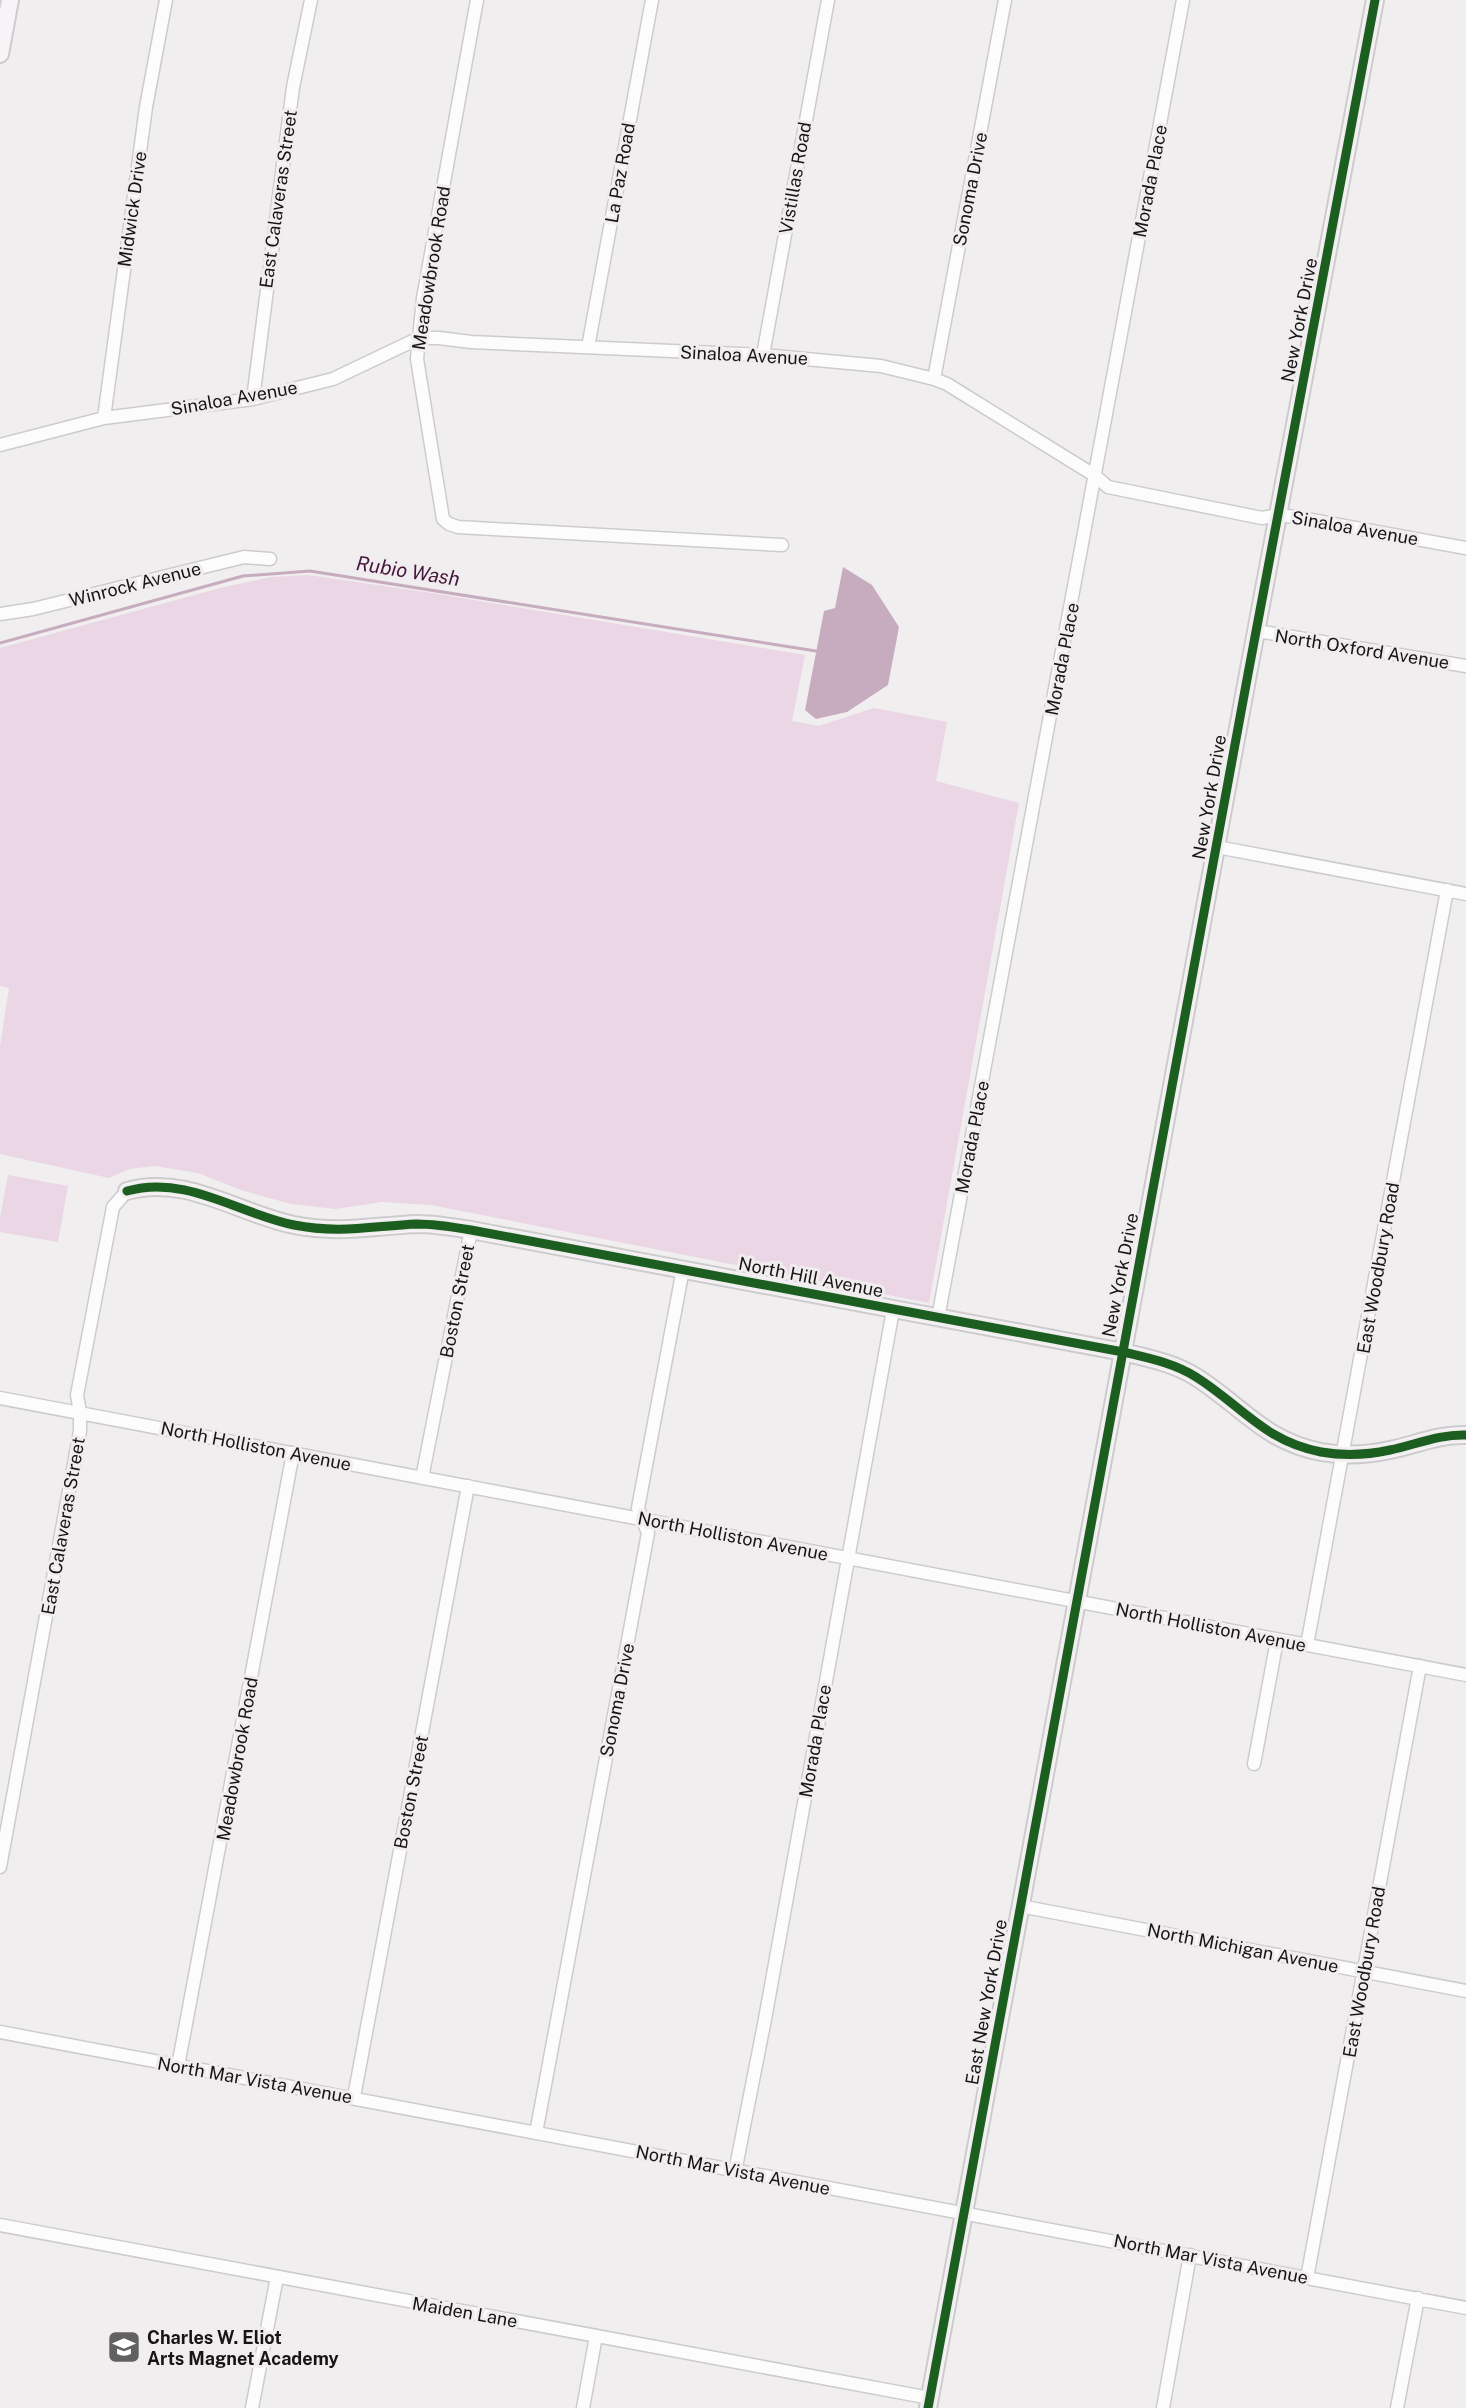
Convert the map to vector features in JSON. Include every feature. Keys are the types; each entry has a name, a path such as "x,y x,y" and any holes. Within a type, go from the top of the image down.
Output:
{"street":[{"path":"0,54 10,0"},
{"name":"Midwick Drive","path":"104,418 146,107 166,0"},
{"name":"East Calaveras Street","path":"253,399 293,87 311,0"},
{"name":"Meadowbrook Road","path":"477,0 423,298 417,359 443,519 449,524 470,528 782,545"},
{"name":"La Paz Road","path":"588,347 652,0"},
{"name":"Vistillas Road","path":"762,355 828,0"},
{"name":"Sonoma Drive","path":"934,379 1005,0"},
{"name":"Morada Place","path":"938,1318 1183,0"},
{"name":"New York Drive","path":"1077,1601 1375,0"},
{"name":"Sinaloa Avenue","path":"0,445 104,418 253,399 333,379 419,338 762,355 857,363 934,379 1094,475 1108,487 1262,518 1279,515 1466,548"},
{"name":"Winrock Avenue","path":"0,614 33,609 244,557 270,559"},
{"name":"North Oxford Avenue","path":"1257,631 1466,666"},
{"path":"1217,847 1328,866 1466,894"},
{"name":"East Woodbury Road","path":"1307,1646 1447,890"},
{"name":"North Hill Avenue","path":"127,1191 157,1186 183,1190 217,1199 271,1220 316,1229 363,1230 417,1224 471,1230 1123,1352 1170,1365 1195,1377 1272,1435 1296,1446 1343,1455 1390,1450 1436,1437 1466,1435"},
{"name":"East Calaveras Street","path":"0,1867 81,1425 77,1395 113,1207 127,1191"},
{"name":"Boston Street","path":"422,1478 471,1230"},
{"name":"Sonoma Drive","path":"536,2133 648,1533 639,1508 683,1269"},
{"name":"Morada Place","path":"735,2172 893,1310"},
{"name":"North Holliston Avenue","path":"0,1398 1466,1675"},
{"name":"Meadowbrook Road","path":"178,2066 293,1453"},
{"name":"Boston Street","path":"354,2097 468,1486"},
{"name":"East New York Drive","path":"929,2403 1077,1601"},
{"path":"1254,1764 1277,1640"},
{"name":"East Woodbury Road","path":"1307,2278 1420,1666"},
{"name":"North Michigan Avenue","path":"1020,1906 1466,1990"},
{"name":"North Mar Vista Avenue","path":"0,2032 1466,2308"},
{"name":"Maiden Lane","path":"0,2225 596,2336 929,2403"},
{"path":"1163,2408 1190,2255"},
{"path":"252,2408 278,2277"},
{"path":"1397,2408 1418,2298"},
{"path":"583,2408 596,2336"}],"shaded area":[{"path":"843,567 872,585 899,627 888,685 847,712 816,719 805,710 824,611 835,608"},
{"path":"308,575 432,593 805,655 792,721 819,726 874,708 947,722 936,781 1019,803 929,1303 431,1205 382,1202 335,1209 291,1204 241,1190 198,1173 155,1166 129,1169 109,1178 0,1154 0,1046 9,988 0,986 0,648 220,588 271,577"},
{"path":"8,1175 68,1186 58,1242 0,1232 0,1218"}],"waterway":[{"name":"Rubio Wash","path":"0,643 243,576 310,571 816,651"}],"cycle path":[{"path":"928,2408 1248,674 1375,0"},
{"path":"127,1191 149,1187 191,1191 273,1220 310,1228 356,1229 417,1224 464,1229 1123,1352 1188,1372 1269,1431 1301,1447 1321,1452 1373,1453 1437,1438 1466,1435"}],"place":[{"name":"Charles W. Eliot Arts Magnet Academy","path":"124,2347"}]}
